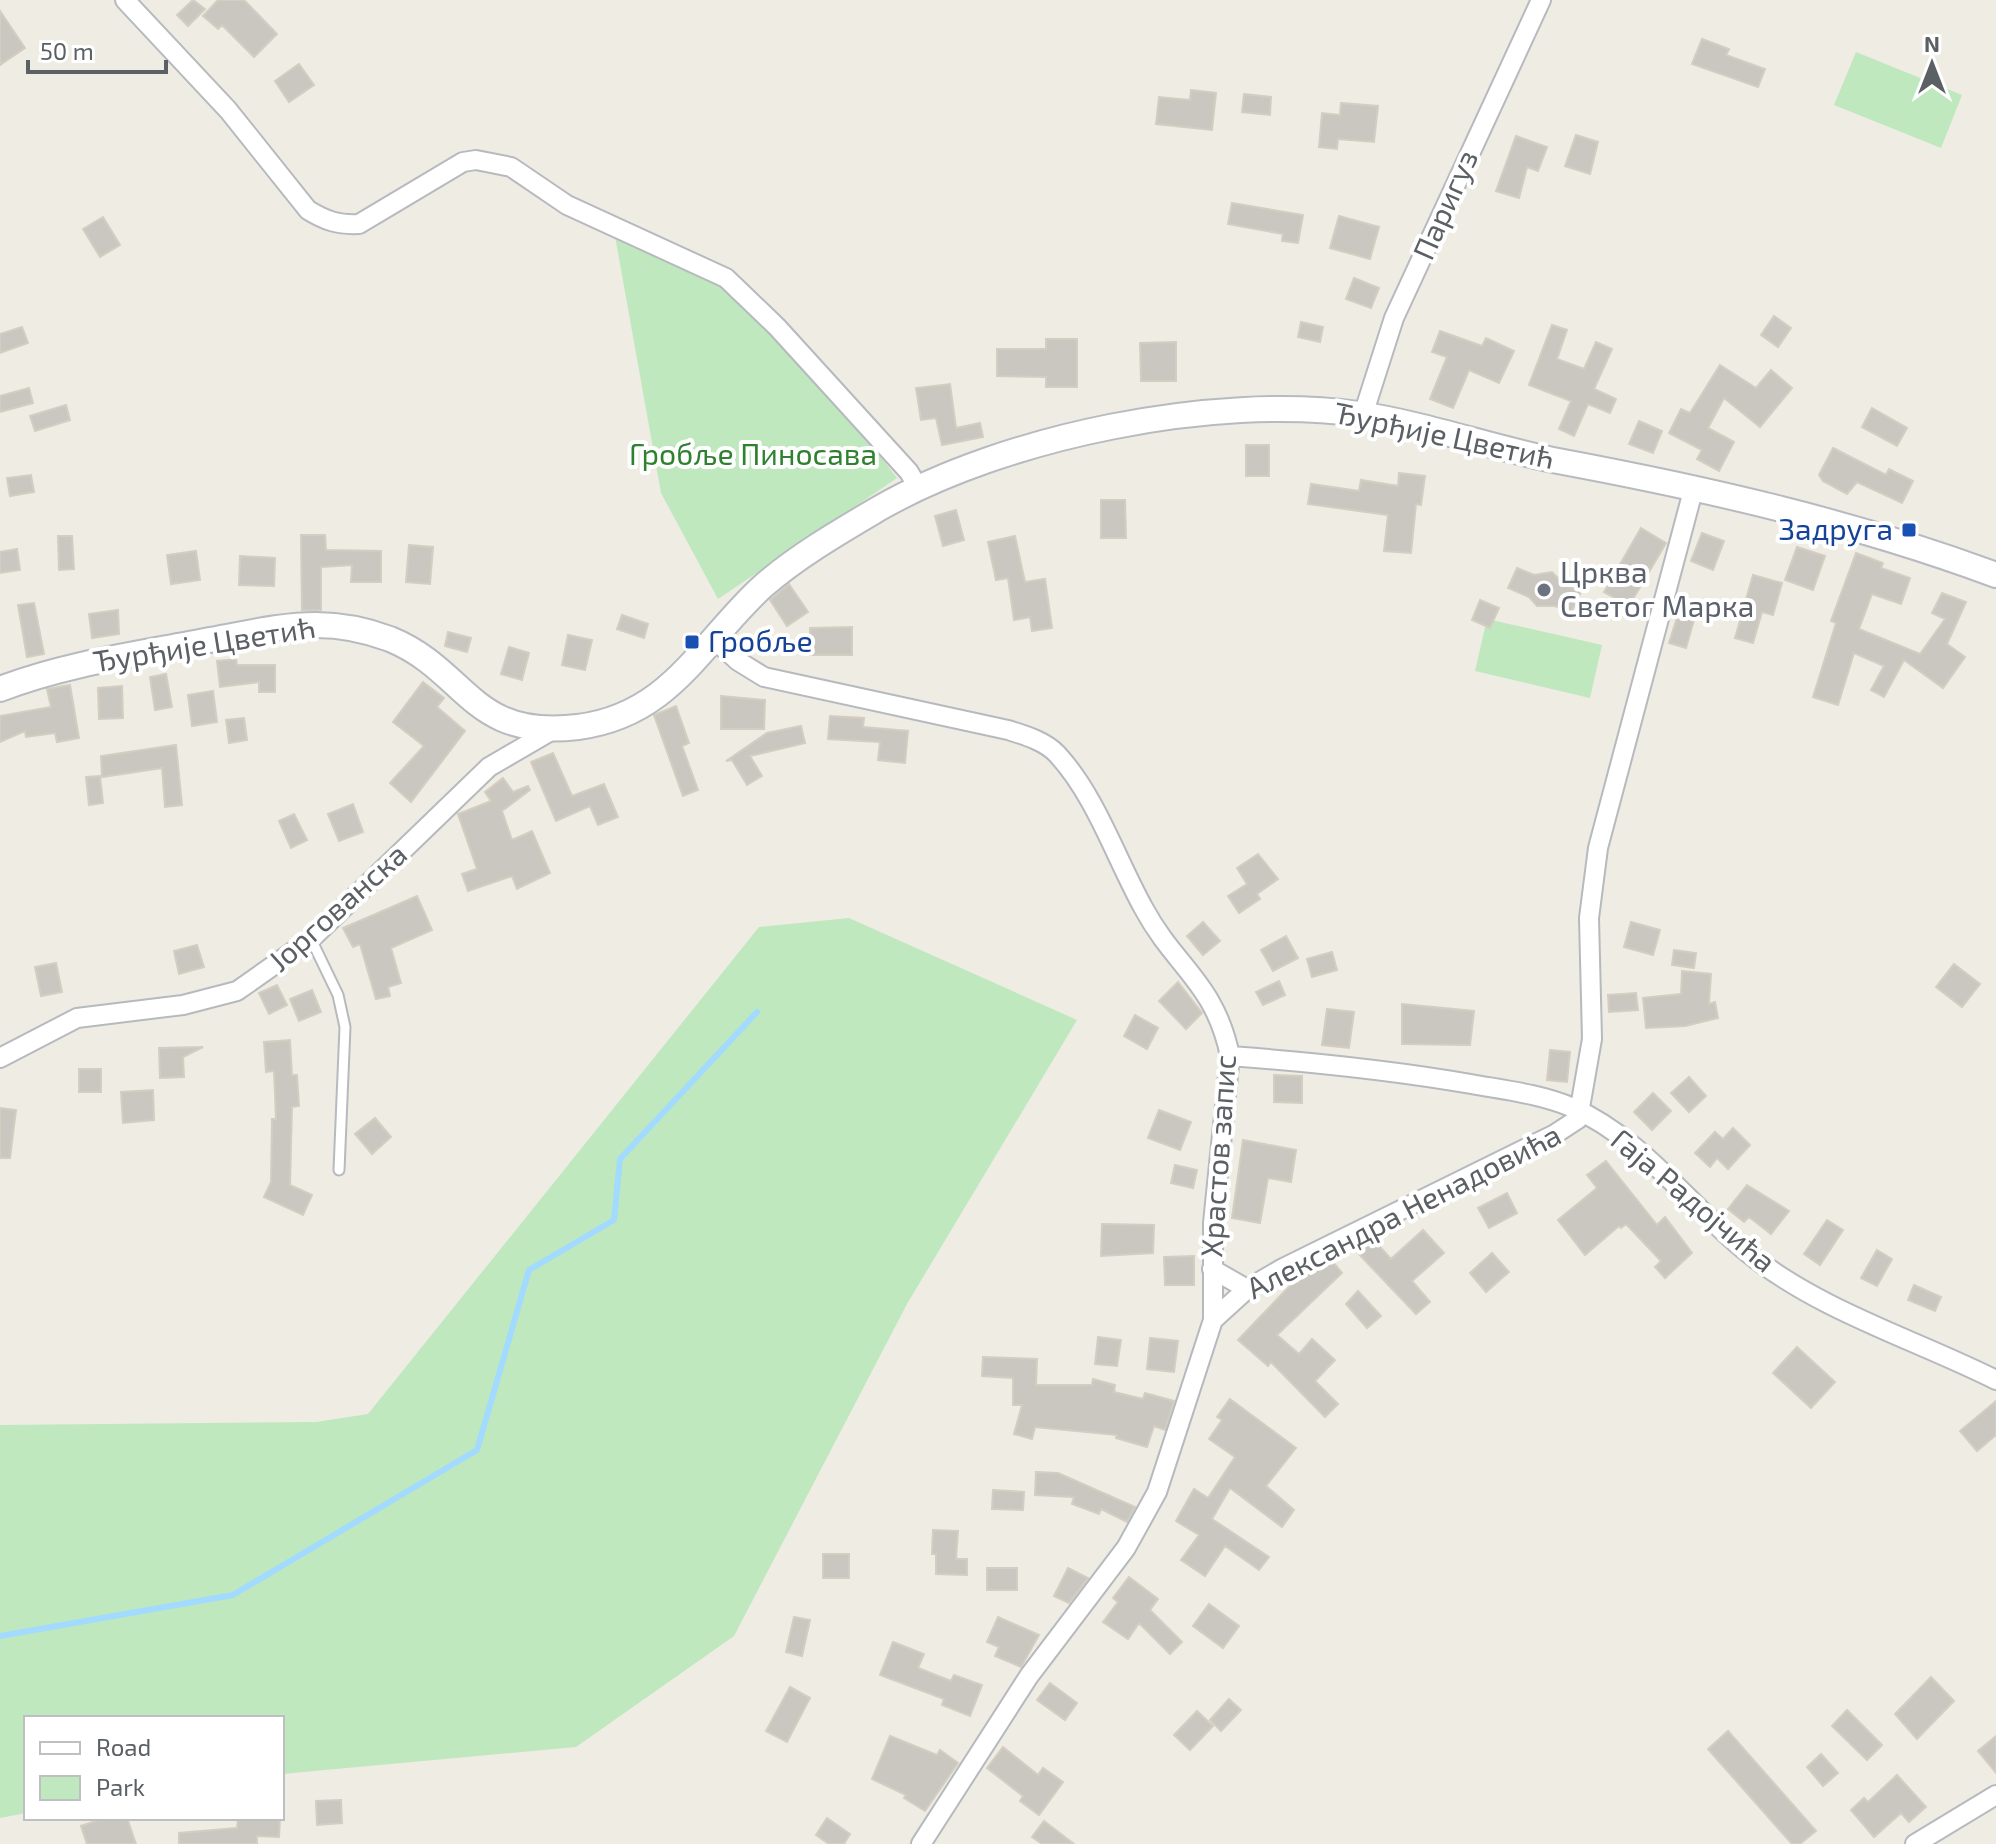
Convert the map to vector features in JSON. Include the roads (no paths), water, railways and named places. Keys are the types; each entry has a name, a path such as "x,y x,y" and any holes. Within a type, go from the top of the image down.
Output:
{"street":[{"path":"125,0 228,110 308,210 340,225 359,224 463,162 476,160 511,167 567,205 726,278 804,356 909,472 919,489"},
{"name":"Паригуз","path":"1363,415 1394,318 1541,0"},
{"name":"Ђурђије Цветић","path":"0,689 99,660 257,631 316,625 363,630 396,641 416,653 476,705 491,714 528,727 556,728 602,722 640,707 676,682 769,581 847,528 919,489 1002,457 1131,423 1265,409 1363,415 1548,459 1694,487 1861,529 1996,575"},
{"name":"Александра Ненадовића","path":"1213,1320 1247,1289 1354,1231 1568,1127 1581,1112 1592,1039 1589,918 1593,872 1620,757 1694,487"},
{"name":"Храстов запис","path":"715,640 738,661 764,677 1008,730 1034,739 1056,752 1076,780 1154,925 1207,992 1226,1037 1230,1056 1212,1269 1213,1320 1157,1492 1143,1521 1029,1676 921,1844"},
{"name":"Јоргованска","path":"0,1058 77,1018 183,1005 237,991 311,939 478,777 507,755 556,728"},
{"name":"Гаја Радојчића","path":"1230,1056 1442,1079 1552,1100 1581,1112 1639,1150 1749,1254 1784,1278 1844,1310 1996,1380"},
{"path":"1212,1269 1247,1289"},
{"path":"1915,1844 1996,1795"}],"lane":[{"path":"311,939 338,995 345,1027 339,1170"}],"waterway":[{"path":"0,1636 233,1595 477,1450 529,1270 614,1220 620,1159 757,1012"}],"place":[{"name":"Задруга","path":"1909,530"},
{"name":"Црква Светог Марка","path":"1544,590"},
{"name":"Гробље","path":"692,642"}],"park label":[{"name":"Гробље Пиносава","path":"753,455"}]}
